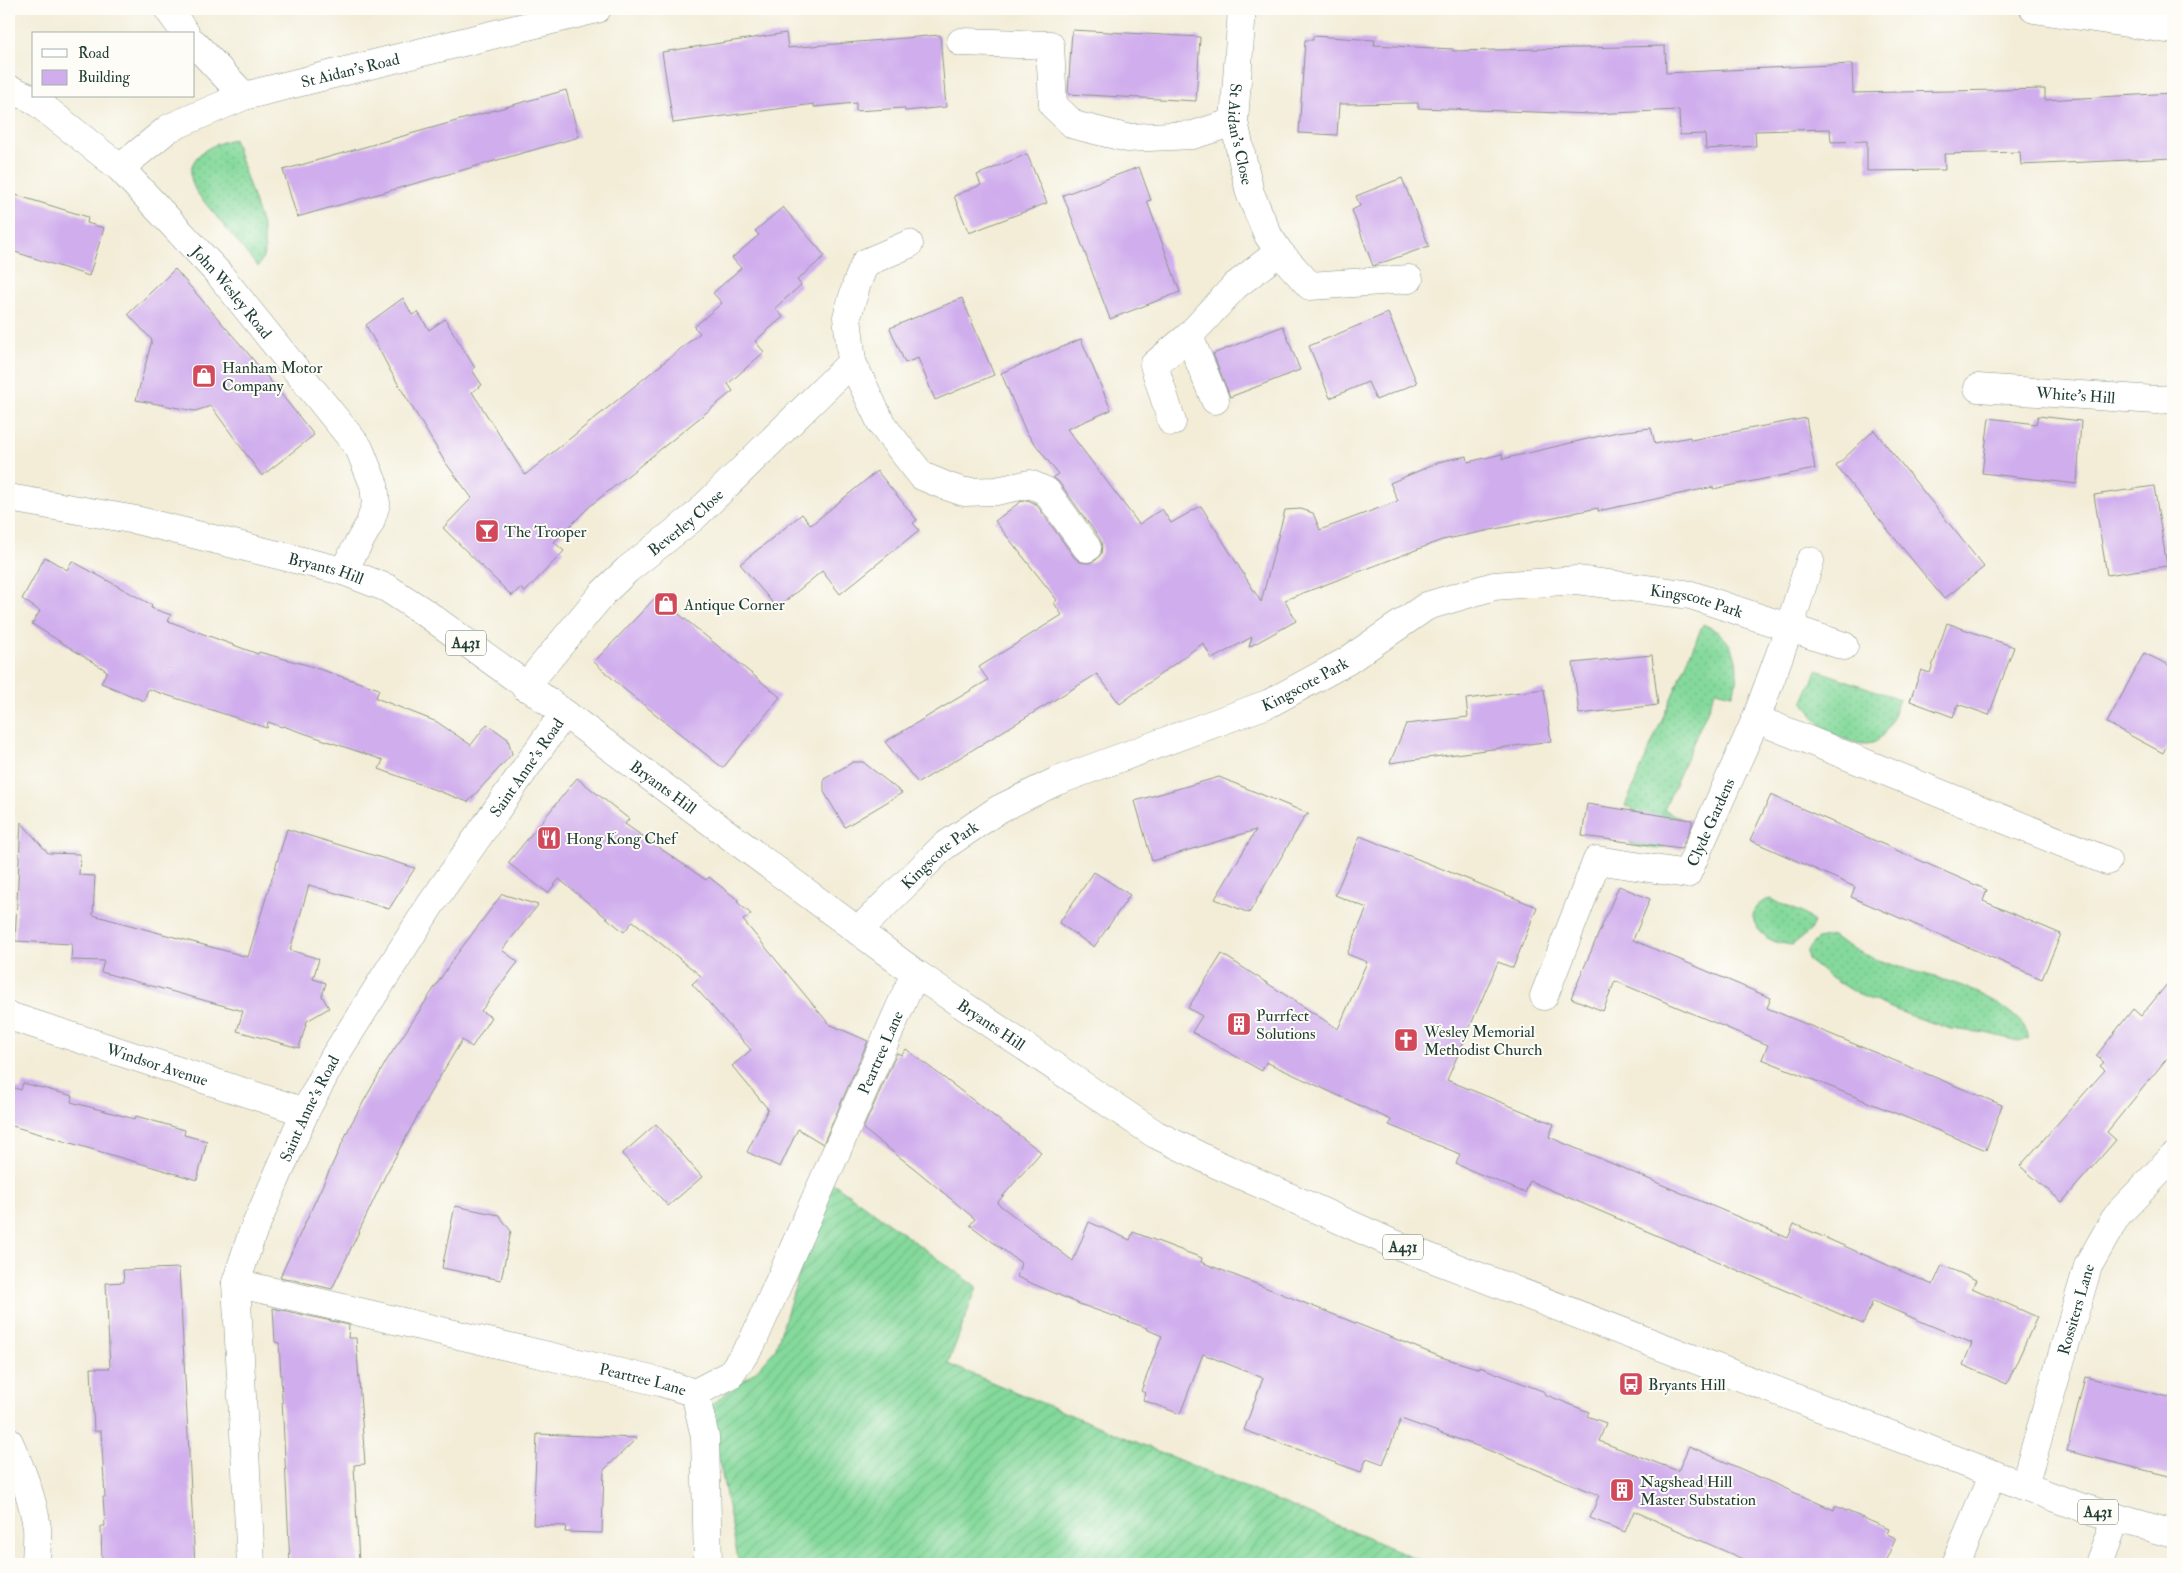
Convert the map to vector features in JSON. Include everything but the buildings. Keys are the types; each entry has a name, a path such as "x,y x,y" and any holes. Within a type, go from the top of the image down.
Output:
{"street":[{"path":"168,9 185,32"},
{"name":"St Aidan's Road","path":"120,168 169,128 244,96 597,9"},
{"name":"St Aidan's Close","path":"1242,9 1234,122 1250,193 1268,235 1279,252 1310,286 1409,279"},
{"path":"2034,9 2173,30"},
{"path":"960,42 1050,45 1053,105 1074,125 1127,138 1193,135 1234,122"},
{"path":"195,44 244,96"},
{"name":"John Wesley Road","path":"9,89 32,97"},
{"name":"John Wesley Road","path":"34,98 120,168 220,274 359,448 374,485 376,504 370,523 343,571"},
{"path":"909,244 865,263 857,283 848,317 852,362 882,425 922,476 946,486 964,492 996,492 1030,484 1046,491 1087,548"},
{"path":"1172,422 1154,365 1189,336 1235,286 1279,252"},
{"path":"1189,336 1215,400"},
{"name":"Beverley Close","path":"525,687 603,593 627,570 694,517 852,362"},
{"name":"White's Hill","path":"1978,388 2156,400 2173,399"},
{"name":"Bryants Hill","path":"9,498 136,520 343,571 387,588 564,713 915,973 1156,1134 1216,1164 1387,1241 2024,1486"},
{"path":"1790,629 1810,561"},
{"name":"Kingscote Park","path":"858,931 943,848 999,809 1057,781 1270,703 1347,660 1427,606 1494,586 1577,580 1691,595 1844,646"},
{"name":"Clyde Gardens","path":"1544,996 1597,860 1687,874 1756,719 1790,629"},
{"name":"Saint Anne's Road","path":"251,1564 236,1283 252,1234 305,1112 334,1057 429,907 564,713"},
{"path":"1756,719 2107,861"},
{"name":"Peartree Lane","path":"236,1283 660,1382 695,1393 730,1375 752,1343 915,973"},
{"name":"Windsor Avenue","path":"9,1016 305,1112"},
{"name":"Rossiters Lane","path":"2024,1486 2088,1266 2117,1215 2173,1157"},
{"path":"695,1393 705,1437 708,1564"},
{"path":"9,1442 24,1475 31,1503 36,1529 36,1564"},
{"path":"1955,1564 1993,1474"},
{"name":"A431","path":"2024,1486 2083,1508 2173,1534"},
{"path":"2099,1564 2116,1517"}],"green space":[{"path":"234,139 263,228 265,253 258,267 197,193 192,182 191,172 193,163 198,156 214,145"},
{"path":"1703,624 1714,629 1722,636 1729,643 1733,652 1737,671 1733,694 1716,690 1664,810 1690,823 1676,839 1665,847 1651,849 1630,844 1633,808 1625,806"},
{"path":"1817,670 1899,699 1888,726 1878,740 1866,744 1849,741 1833,734 1816,720 1803,701"},
{"path":"1770,899 1802,913 1814,922 1809,932 1792,945 1775,942 1766,937 1756,925 1753,913 1761,903"},
{"path":"1832,936 1853,949 1876,959 1962,986 1981,994 2016,1018 2027,1032 2028,1039 2018,1041 1985,1033 1951,1029 1906,1014 1857,994 1828,976 1808,960 1807,950 1817,939"},
{"path":"829,1180 977,1287 948,1364 1430,1564 739,1564 709,1406 757,1370 775,1350"}],"place":[{"name":"Hanham Motor Company","path":"204,376"},
{"name":"The Trooper","path":"487,531"},
{"name":"Antique Corner","path":"666,604"},
{"name":"Hong Kong Chef","path":"549,838"},
{"name":"Purrfect Solutions","path":"1239,1024"},
{"name":"Wesley Memorial Methodist Church","path":"1406,1040"},
{"name":"Bryants Hill","path":"1631,1384"},
{"name":"Nagshead Hill Master Substation","path":"1622,1490"}]}
